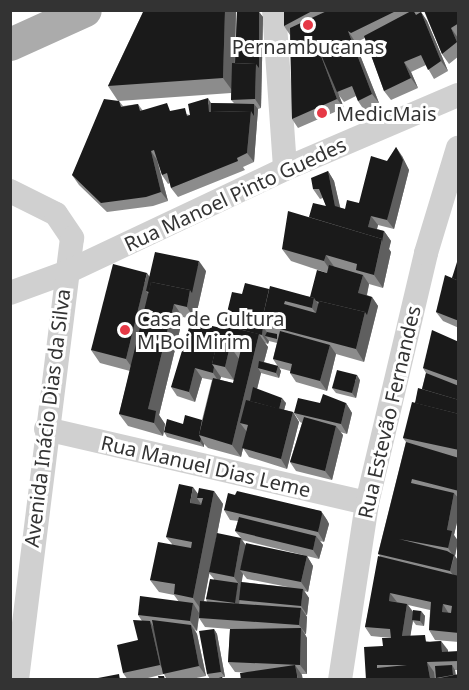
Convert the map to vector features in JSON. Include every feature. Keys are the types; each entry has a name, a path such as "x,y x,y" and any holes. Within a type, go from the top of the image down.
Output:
{"main road":[{"path":"10,44 85,10"}],"street":[{"path":"274,10 285,169"},
{"name":"Rua Manoel Pinto Guedes","path":"10,293 65,273 285,169 459,95"},
{"name":"Rua Estevão Fernandes","path":"340,680 367,503 426,253 459,148"},
{"name":"Avenida Inácio Dias da Silva","path":"10,191 47,208 67,225 72,252 65,273 17,680"},
{"name":"Rua Manuel Dias Leme","path":"46,429 367,503"}],"building":[{"path":"144,10 225,10 223,78 108,86"},
{"path":"237,10 259,12 259,68 256,64 235,63"},
{"path":"284,10 314,10 284,26"},
{"path":"329,10 398,10 351,33 348,31 372,94 358,101 352,86 337,92 317,45 337,99 292,119 290,28"},
{"path":"413,10 416,15 421,12 441,61 428,70 421,55 404,62 411,78 384,91 364,36"},
{"path":"424,10 459,10 459,23 451,28 457,42 442,54"},
{"path":"232,63 256,64 255,99 231,100"},
{"path":"208,98 209,112 251,111 247,153 237,158 238,161 171,188 167,173 162,175 154,150 151,151 161,192 146,197 101,203 72,175 104,99 119,101 121,107 138,104 140,111 167,103 170,111 185,108 187,116 190,115 188,104"},
{"path":"211,103 254,104 254,116 251,111 211,112"},
{"path":"396,147 403,160 387,220 371,216 368,227 384,231 382,242 382,239 309,217 313,203 326,206 319,189 313,189 311,178 328,171 335,206 345,209 347,200 359,203 371,156 387,161"},
{"path":"288,211 382,239 374,275 356,270 357,264 326,255 324,261 282,249"},
{"path":"155,252 199,261 192,293 190,290 151,282 149,292 146,291"},
{"path":"457,262 459,263 459,281 452,278"},
{"path":"113,264 147,273 126,359 91,350"},
{"path":"329,265 363,275 358,293 372,297 367,315 365,312 319,302 310,297 317,270 327,273"},
{"path":"445,275 459,281 459,321 436,312"},
{"path":"151,282 190,290 187,307 174,304 148,409 156,411 154,423 119,414"},
{"path":"245,283 269,289 261,324 262,335 224,325 232,292 242,294"},
{"path":"270,286 314,298 312,308 285,301 284,304 316,313 319,301 365,312 356,349 261,324"},
{"path":"191,321 221,328 212,364 213,373 195,368 189,392 171,387"},
{"path":"221,325 259,334 232,445 199,435 213,378 233,383 241,349 230,346 225,367 212,364"},
{"path":"432,330 459,342 459,381 423,368"},
{"path":"280,331 330,345 320,381 290,373 292,364 273,359"},
{"path":"267,332 277,334 277,339 265,336"},
{"path":"259,361 278,366 276,373 258,368"},
{"path":"337,370 357,375 352,393 332,388"},
{"path":"426,373 459,386 459,400 422,389"},
{"path":"253,387 282,398 279,409 250,401"},
{"path":"418,388 459,400 459,414 415,403"},
{"path":"323,394 346,403 341,424 294,413 298,398 320,403"},
{"path":"246,400 293,412 281,459 242,448 248,425 240,423"},
{"path":"412,402 459,414 459,450 403,438"},
{"path":"185,415 202,420 200,442 164,432 167,419 183,424"},
{"path":"304,417 336,426 325,471 290,462"},
{"path":"406,442 459,458 459,491 412,479 411,483 454,493 447,530 452,531 448,548 399,539 447,551 454,555 450,571 378,554"},
{"path":"179,484 193,487 190,503 201,505 203,498 197,498 199,488 214,491 193,598 174,594 175,584 150,580 158,542 191,548 192,542 166,537"},
{"path":"237,491 321,511 318,532 224,510 228,493 235,495"},
{"path":"239,517 316,536 313,550 235,531"},
{"path":"217,533 241,538 234,577 209,572"},
{"path":"246,543 307,556 301,582 240,570"},
{"path":"378,556 459,576 459,633 429,630 431,602 390,593 389,601 407,604 402,636 425,635 426,642 441,641 442,652 459,651 459,661 427,662 430,678 426,680 366,680 364,647 383,646 382,638 391,638 390,629 365,627","holes":["443,604 452,606 451,613 442,612","377,665 407,665 377,668"]},
{"path":"210,579 238,583 235,603 206,599"},
{"path":"241,582 303,589 301,606 239,600"},
{"path":"140,596 193,603 190,621 138,615"},
{"path":"200,601 301,608 299,625 199,618"},
{"path":"413,610 421,611 420,621 412,620"},
{"path":"133,620 150,621 160,665 123,673 117,645 138,640"},
{"path":"152,620 191,625 199,666 163,674"},
{"path":"301,628 300,665 228,662 230,629"},
{"path":"214,629 221,672 207,674 199,631"},
{"path":"295,665 298,680 241,680 240,673"},
{"path":"452,665 453,675 436,678 435,666"},
{"path":"119,674 120,680 98,680 98,678"},
{"path":"459,674 459,680 430,680"},
{"path":"158,676 164,676 165,680 159,680"}],"place":[{"name":"Pernambucanas","path":"308,25"},
{"name":"MedicMais","path":"322,113"},
{"name":"Casa de Cultura M'Boi Mirim","path":"125,330"}]}
